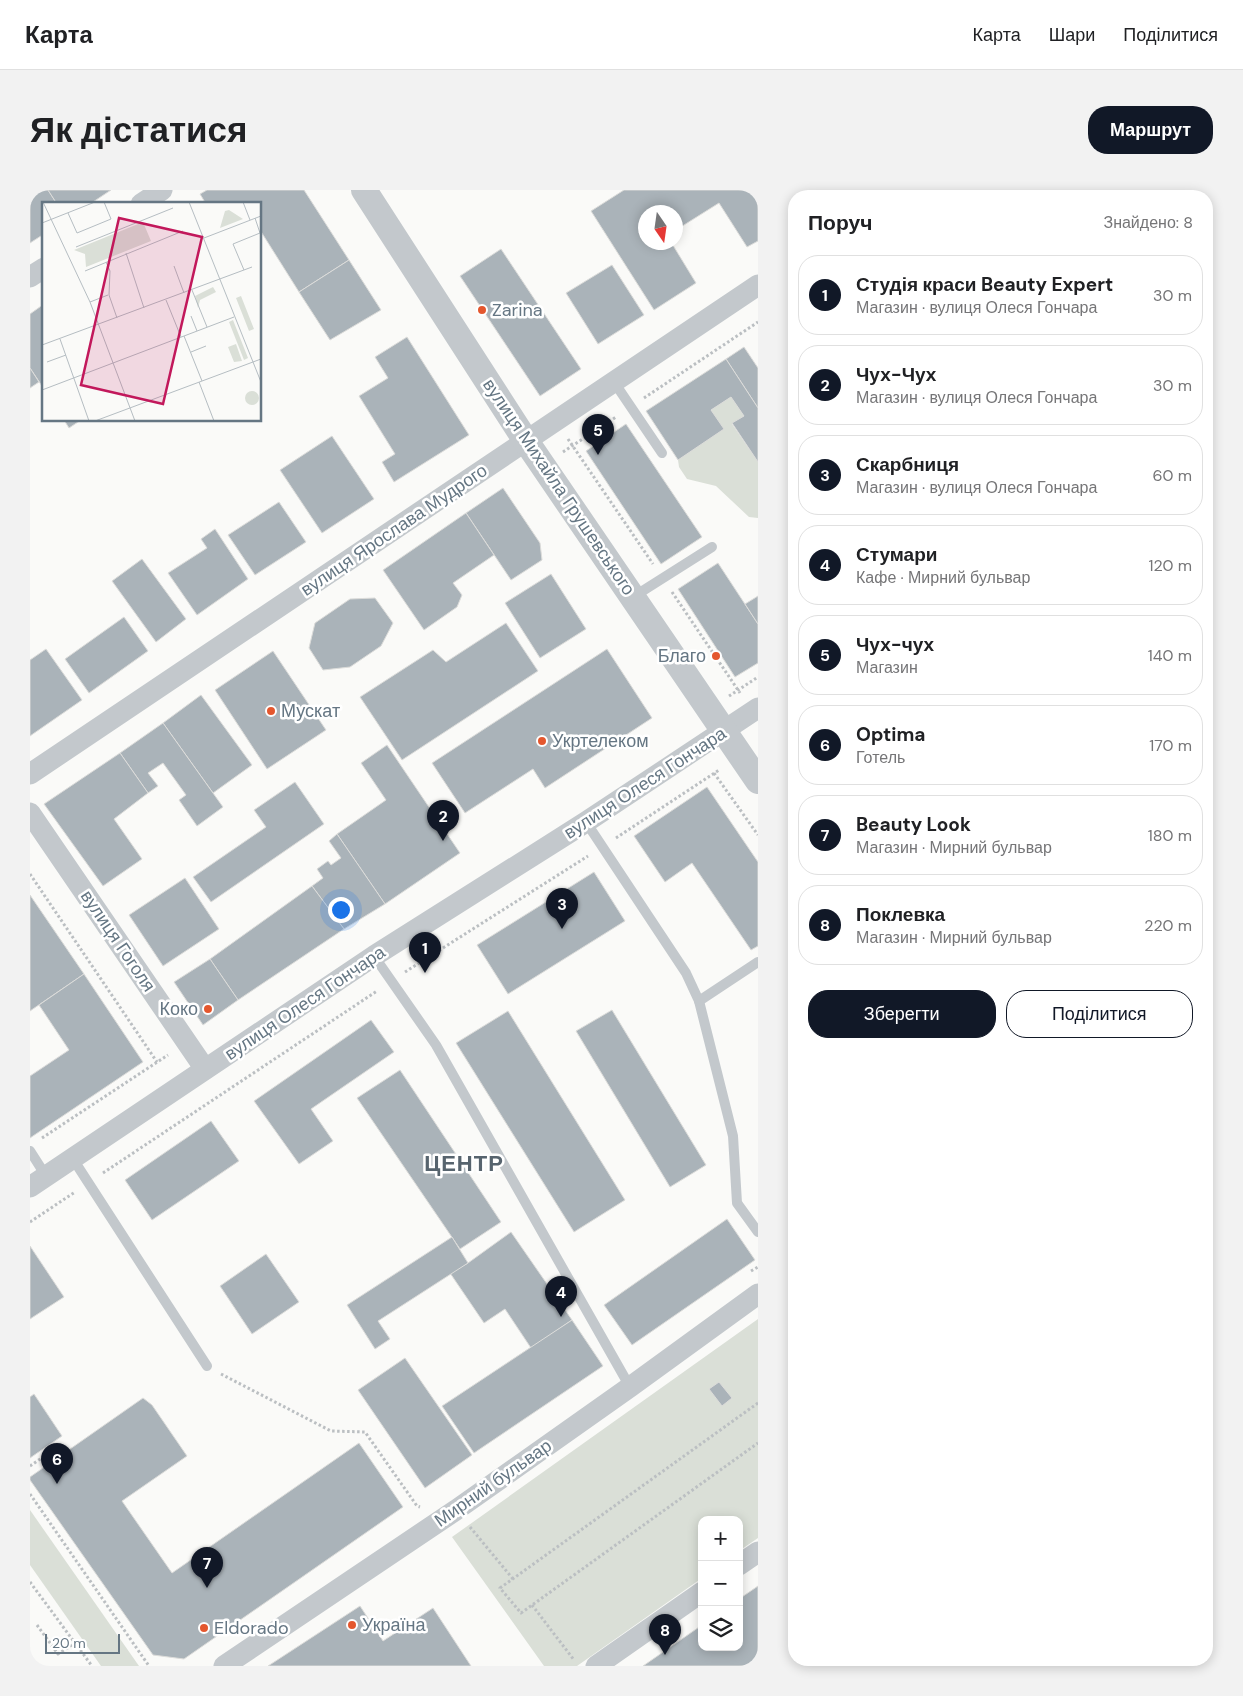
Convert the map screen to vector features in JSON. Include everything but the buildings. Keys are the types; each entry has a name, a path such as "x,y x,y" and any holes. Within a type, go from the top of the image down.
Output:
{"street":[{"path":"144,202 162,190"},
{"name":"вулиця Михайла Грушевського","path":"364,190 526,441 758,781"},
{"path":"30,278 42,269"},
{"name":"вулиця Ярослава Мудрого","path":"30,774 758,285"},
{"name":"вулиця Олеся Гончара","path":"38,1181 374,956 586,822 758,708"},
{"name":"вулиця Гоголя","path":"30,813 205,1069"},
{"name":"Мирний бульвар","path":"224,1666 456,1510 630,1388 758,1294"},
{"path":"743,1562 758,1552"},
{"path":"596,1666 698,1595"}],"lane":[{"path":"614,382 662,453"},
{"path":"632,597 712,547"},
{"path":"586,822 686,973 699,1002 733,1136 737,1203 758,1232"},
{"path":"374,956 436,1045 630,1388"},
{"path":"699,1002 758,962"},
{"path":"30,1152 38,1181"},
{"path":"73,1159 208,1366"}],"path":[{"path":"544,466 758,322"},
{"path":"709,709 758,677"},
{"path":"714,773 758,836"},
{"path":"30,874 157,1062"},
{"path":"38,1141 187,1042"},
{"path":"208,1366 331,1431 365,1432 417,1506"},
{"path":"758,1403 500,1588 521,1613 758,1443"},
{"path":"30,1466 46,1455 50,1463"},
{"path":"30,1494 149,1666"},
{"path":"456,1510 513,1579"},
{"path":"30,1582 92,1666"},
{"path":"532,1605 578,1666"},
{"path":"37,1625 58,1654 75,1643"}],"shaded area":[{"path":"731,397 744,416 732,424 758,462 758,518 749,517 716,486 687,479 679,467 678,460 723,429 711,410"},
{"path":"758,1319 758,1538 743,1548 743,1516 698,1516 698,1581 577,1666 544,1666 452,1537"},
{"path":"30,1510 139,1666 101,1666 30,1565"}],"place":[{"name":"Zarina","path":"482,310"},
{"name":"Чух-чух","path":"598,455"},
{"name":"Благо","path":"716,656"},
{"name":"Мускат","path":"271,711"},
{"name":"Укртелеком","path":"542,741"},
{"name":"Чух-Чух","path":"443,841"},
{"name":"Скарбниця","path":"562,929"},
{"name":"Студія краси Beauty Expert","path":"425,973"},
{"name":"Коко","path":"208,1009"},
{"name":"Стумари","path":"561,1317"},
{"name":"Optima","path":"57,1484"},
{"name":"Beauty Look","path":"207,1588"},
{"name":"Україна","path":"352,1625"},
{"name":"Eldorado","path":"204,1628"},
{"name":"Поклевка","path":"665,1655"}],"district":[{"name":"ЦЕНТР","path":"464,1163"}]}
